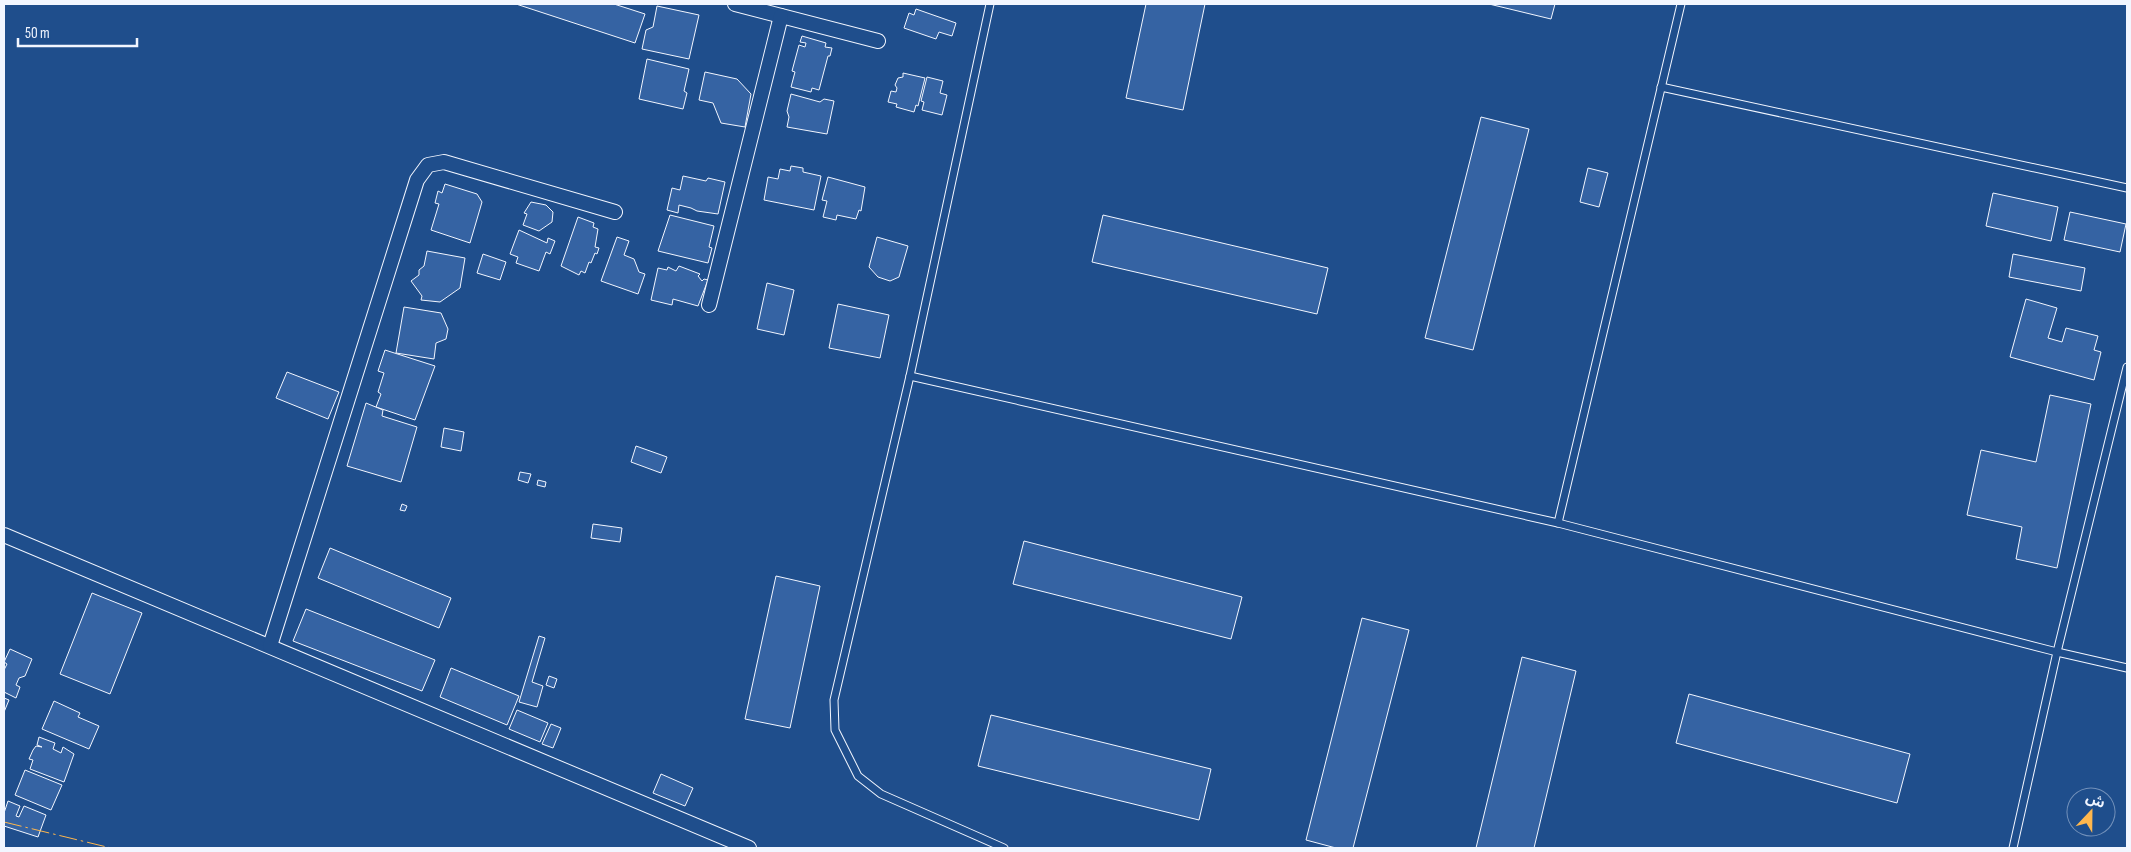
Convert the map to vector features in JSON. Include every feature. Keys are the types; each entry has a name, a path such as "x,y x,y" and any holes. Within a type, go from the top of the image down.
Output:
{"street":[{"path":"735,4 878,41"},
{"path":"709,305 781,16"},
{"path":"270,646 417,180 428,164 444,162 615,212"},
{"path":"4,535 749,848"}],"lane":[{"path":"990,4 910,376 834,700 835,730 858,776 881,794 1004,848"},
{"path":"1558,523 1681,4"},
{"path":"1662,87 2127,188"},
{"path":"2012,848 2057,652 2127,367"},
{"path":"910,376 1558,523 2057,652 2127,668"}],"building":[{"path":"516,4 614,4 645,14 635,43"},
{"path":"1146,4 1205,4 1183,110 1126,98"},
{"path":"1489,4 1555,4 1551,19"},
{"path":"657,6 699,15 689,59 642,49 646,30 653,27"},
{"path":"916,9 956,23 952,36 939,32 936,39 904,28 909,13 914,15"},
{"path":"802,36 826,43 825,47 832,48 819,90 812,88 811,92 791,87 795,72 792,71 799,45 805,47 806,43 800,42"},
{"path":"647,59 689,69 684,91 687,93 683,109 639,99"},
{"path":"705,72 737,79 751,94 745,127 721,123 713,103 699,100"},
{"path":"903,73 925,78 918,106 916,105 914,112 896,107 897,104 888,102 891,91 896,92 897,88 895,85 898,78 903,77"},
{"path":"927,77 943,81 940,93 947,95 942,115 922,110 924,102 921,101"},
{"path":"791,94 820,102 824,99 834,101 827,134 787,127 789,117 787,111"},
{"path":"1481,117 1529,129 1473,350 1425,338"},
{"path":"791,166 803,168 803,172 821,176 814,210 764,200 768,177 778,179 780,169 790,171"},
{"path":"1588,168 1608,173 1599,207 1580,202"},
{"path":"683,176 706,181 708,178 725,182 718,214 697,211 679,205 678,213 667,210 672,188 680,190"},
{"path":"828,177 865,187 861,211 859,210 856,219 837,215 836,220 823,217 827,201 822,200"},
{"path":"445,184 477,194 482,202 470,243 431,230 439,204 435,203 438,191 442,193"},
{"path":"1993,193 2058,207 2051,241 1986,226"},
{"path":"531,202 546,205 553,212 552,222 539,231 523,225 527,214 524,213"},
{"path":"2070,212 2126,224 2120,252 2064,240"},
{"path":"670,215 714,226 709,247 712,248 708,263 658,251"},
{"path":"1103,215 1328,268 1317,314 1092,262"},
{"path":"578,217 594,223 593,227 598,229 595,247 599,248 591,263 589,262 585,273 581,271 579,275 561,266"},
{"path":"519,230 547,243 548,238 555,241 550,254 546,252 539,271 516,263 518,257 510,254"},
{"path":"617,237 629,241 624,255 634,259 639,272 645,274 638,294 601,281"},
{"path":"877,237 908,246 899,277 890,281 878,277 869,267"},
{"path":"427,251 465,258 460,288 440,302 421,300 422,296 411,281 419,275 419,270 424,266"},
{"path":"483,254 506,262 500,280 477,273"},
{"path":"2013,254 2085,268 2081,291 2009,277"},
{"path":"679,266 700,274 698,276 702,281 704,279 708,280 698,306 673,299 672,305 651,300 658,268 667,270 668,267 676,271"},
{"path":"767,283 794,290 784,335 757,329"},
{"path":"2026,299 2057,308 2048,338 2062,342 2066,328 2098,336 2094,350 2101,352 2094,380 2010,357"},
{"path":"838,304 889,315 880,358 829,348"},
{"path":"404,307 441,313 448,329 446,339 436,343 434,359 396,353"},
{"path":"385,350 435,366 415,420 376,407 381,394 378,392 384,373 378,371"},
{"path":"287,372 339,392 328,419 276,398"},
{"path":"2050,395 2091,404 2057,568 2016,559 2022,527 1967,515 1981,450 2036,462"},
{"path":"366,403 383,410 382,416 417,427 401,482 347,466"},
{"path":"444,428 464,432 461,451 441,447"},
{"path":"636,446 667,457 661,473 631,462"},
{"path":"520,472 531,474 528,483 518,480"},
{"path":"538,480 546,482 545,487 537,485"},
{"path":"402,504 407,506 405,511 400,510"},
{"path":"593,524 622,528 620,542 591,538"},
{"path":"1024,541 1242,597 1231,639 1013,584"},
{"path":"330,548 451,598 439,628 318,578"},
{"path":"776,576 820,586 790,728 745,719"},
{"path":"92,593 142,613 110,694 60,674"},
{"path":"306,609 435,660 422,691 293,641"},
{"path":"1362,618 1409,630 1353,848 1336,848 1306,840"},
{"path":"539,636 545,638 532,682 543,686 537,707 519,702"},
{"path":"10,649 32,659 25,676 19,678 16,685 20,687 16,698 4,692 4,670 7,664 4,662"},
{"path":"1522,657 1576,671 1534,848 1476,848"},
{"path":"451,668 519,696 507,725 440,697"},
{"path":"549,676 557,679 554,688 546,685"},
{"path":"1689,694 1910,754 1897,803 1676,743"},
{"path":"4,698 9,700 4,712"},
{"path":"54,701 80,713 78,717 99,726 89,749 42,729"},
{"path":"517,710 548,723 540,742 509,729"},
{"path":"991,715 1211,769 1199,820 978,766"},
{"path":"551,724 561,728 553,748 542,744"},
{"path":"39,737 55,743 53,749 61,753 63,747 74,754 64,782 30,769 33,760 29,759 33,750 36,746 42,747 37,745"},
{"path":"25,770 62,785 51,810 15,795"},
{"path":"661,774 693,788 685,806 653,793"},
{"path":"8,801 20,806 16,816 19,817 24,806 46,815 38,837 4,826 4,813"}],"power":[{"path":"4,822 111,848"}]}
